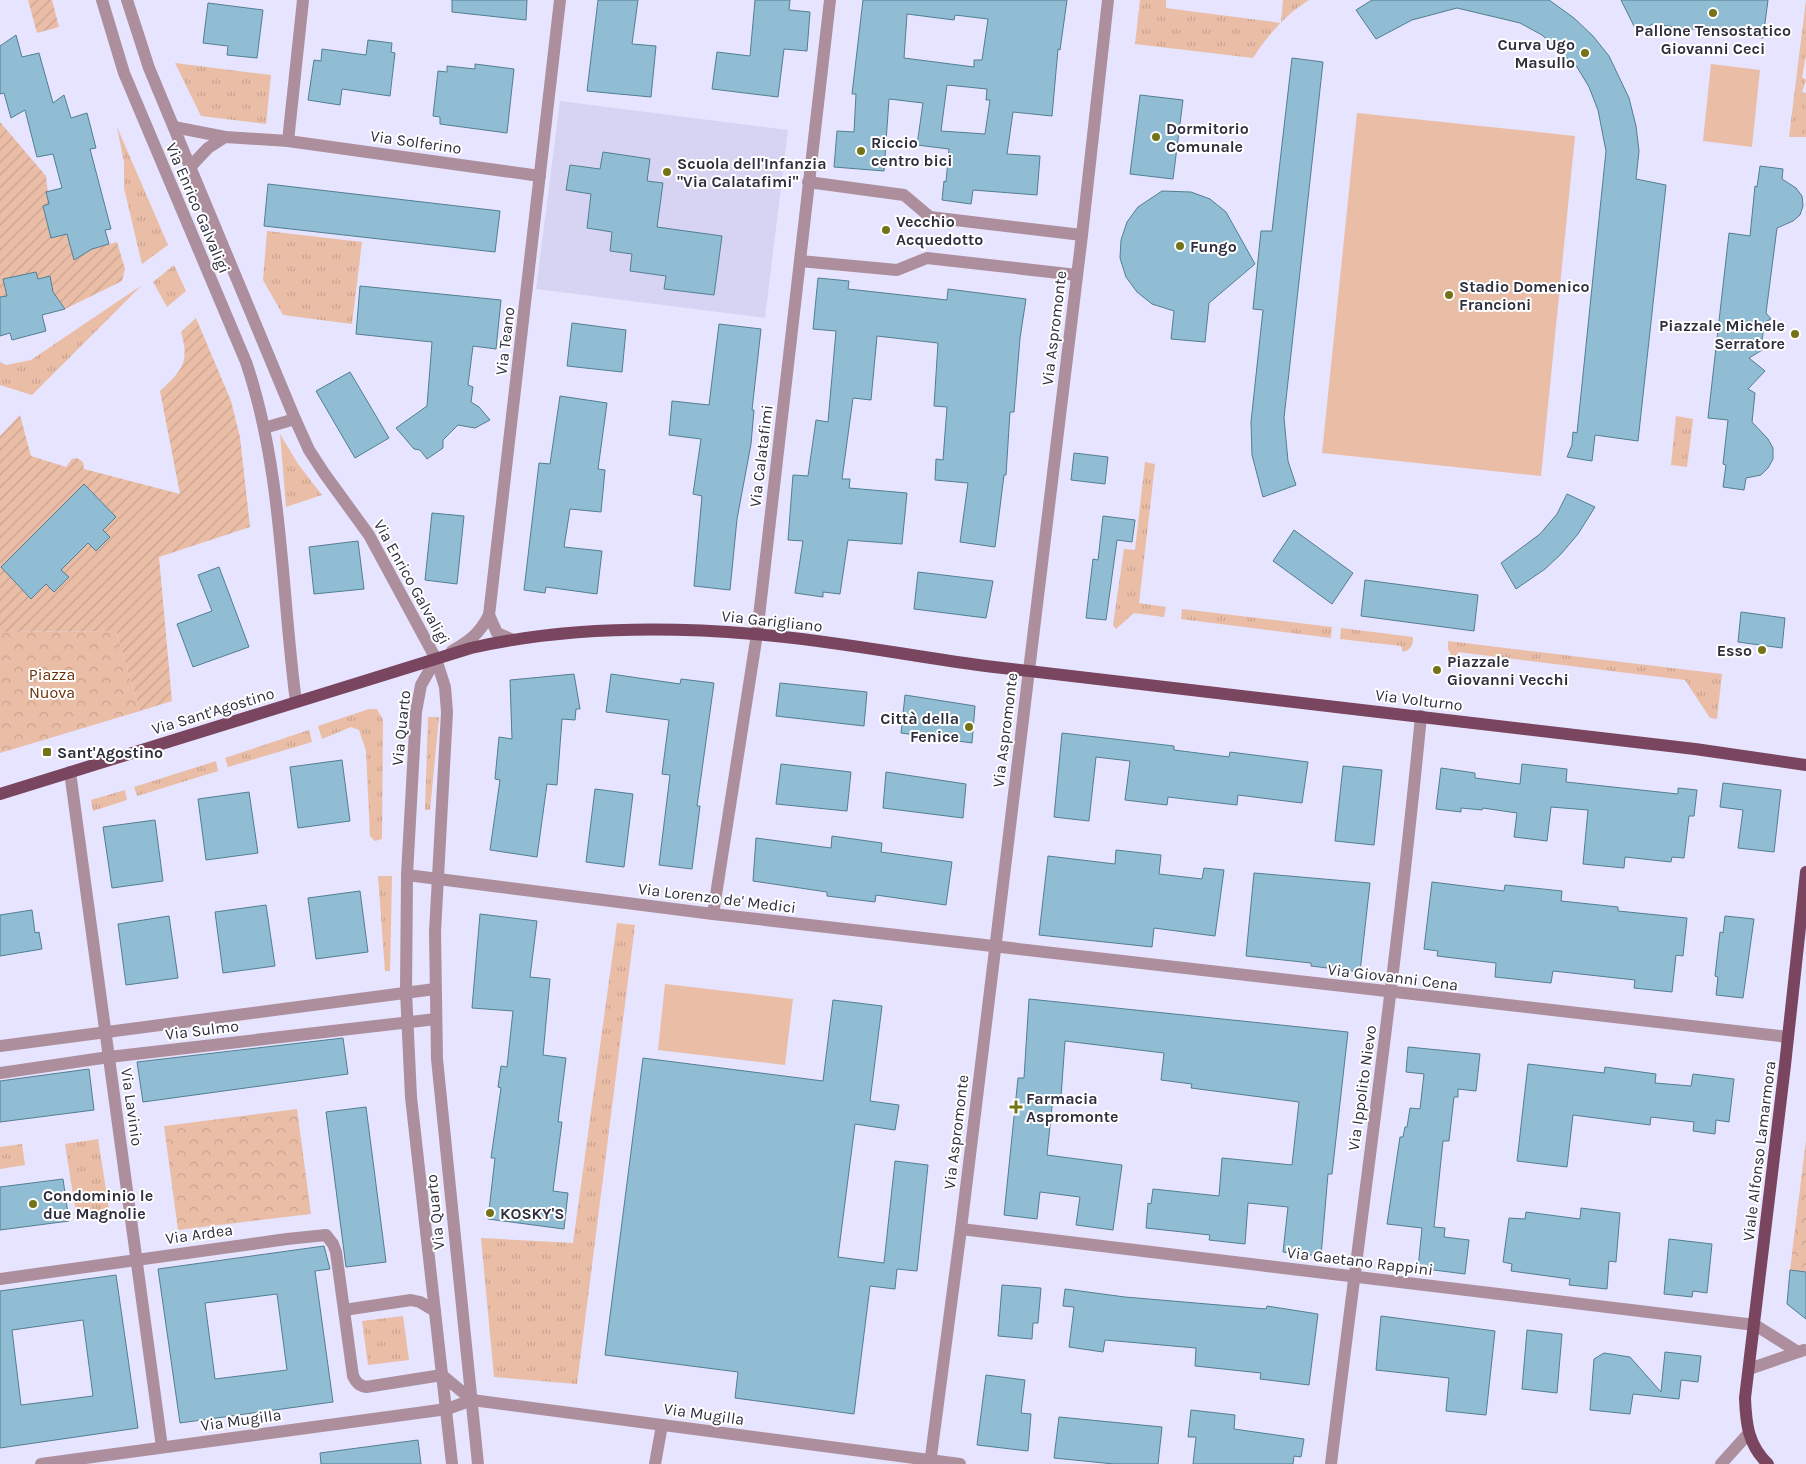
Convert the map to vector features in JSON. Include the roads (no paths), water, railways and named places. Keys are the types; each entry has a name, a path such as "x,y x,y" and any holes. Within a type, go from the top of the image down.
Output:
{"main road":[{"name":"Via Garigliano","path":"436,659 471,648 511,639 617,629 676,629 757,634 1028,671"},
{"name":"Via Sant'Agostino","path":"0,794 436,659"},
{"name":"Via Volturno","path":"1028,671 1695,749 1806,765"},
{"name":"Viale Alfonso Lamarmora","path":"1748,1434 1745,1398 1755,1325 1806,872"},
{"path":"1748,1434 1754,1447 1768,1464"}],"street":[{"name":"Via Enrico Galvaligi","path":"102,0 124,74 246,362 257,396 270,459 296,702"},
{"name":"Via Enrico Galvaligi","path":"127,0 149,68 309,450 324,474 369,535 436,659"},
{"path":"288,141 303,0"},
{"name":"Via Teano","path":"436,659 468,642 480,631 489,614 560,0"},
{"name":"Via Calatafimi","path":"713,914 757,634 830,0"},
{"name":"Via Aspromonte","path":"931,1462 1082,235 1108,0"},
{"name":"Via Solferino","path":"174,127 225,137 288,141 540,176"},
{"path":"190,167 208,148 225,137"},
{"path":"808,182 904,195 930,217 1082,235"},
{"path":"800,261 897,270 927,258 1076,275"},
{"path":"264,428 295,419"},
{"path":"489,614 497,633 511,639"},
{"name":"Via Quarto","path":"436,659 421,685 416,712 407,875 406,992 411,1097 452,1464"},
{"name":"Via Quarto","path":"436,659 445,687 447,712 437,878 436,1019 443,1138 478,1464"},
{"name":"Via Ippolito Nievo","path":"1331,1464 1353,1277 1391,993 1421,716"},
{"name":"Via Lavinio","path":"70,772 162,1447"},
{"path":"407,875 437,878"},
{"name":"Via Lorenzo de' Medici","path":"437,878 713,914 995,946"},
{"name":"Via Giovanni Cena","path":"995,946 1391,993 1788,1037"},
{"path":"406,992 435,990"},
{"name":"Via Sulmo","path":"0,1046 406,992"},
{"path":"407,1021 436,1019"},
{"name":"Via Sulmo","path":"0,1072 407,1021"},
{"name":"Via Gaetano Rappini","path":"961,1229 1755,1325"},
{"name":"Via Ardea","path":"0,1279 326,1235 336,1252 353,1376 360,1386 366,1387 442,1375"},
{"path":"344,1310 411,1300 420,1302 435,1311"},
{"path":"1755,1325 1802,1351"},
{"path":"1749,1369 1802,1351"},
{"path":"442,1375 472,1400"},
{"path":"447,1409 472,1400"},
{"name":"Via Mugilla","path":"472,1400 931,1462 960,1464"},
{"name":"Via Mugilla","path":"40,1464 447,1409"},
{"path":"655,1464 662,1425"},
{"path":"1721,1464 1748,1434"}],"place":[{"name":"Pallone Tensostatico Giovanni Ceci","path":"1713,13"},
{"name":"Curva Ugo Masullo","path":"1585,53"},
{"name":"Dormitorio Comunale","path":"1156,137"},
{"name":"Riccio centro bici","path":"861,151"},
{"name":"Scuola dell'Infanzia \"Via Calatafimi\"","path":"667,172"},
{"name":"Vecchio Acquedotto","path":"886,230"},
{"name":"Fungo","path":"1180,246"},
{"name":"Stadio Domenico Francioni","path":"1449,295"},
{"name":"Piazzale Michele Serratore","path":"1795,334"},
{"name":"Esso","path":"1762,650"},
{"name":"Piazzale Giovanni Vecchi","path":"1437,670"},
{"name":"Città della Fenice","path":"969,727"},
{"name":"Sant'Agostino","path":"47,752"},
{"name":"Farmacia Aspromonte","path":"1016,1107"},
{"name":"Condominio le due Magnolie","path":"33,1204"},
{"name":"KOSKY'S","path":"490,1213"}],"park label":[{"name":"Piazza Nuova","path":"52,683"}]}
